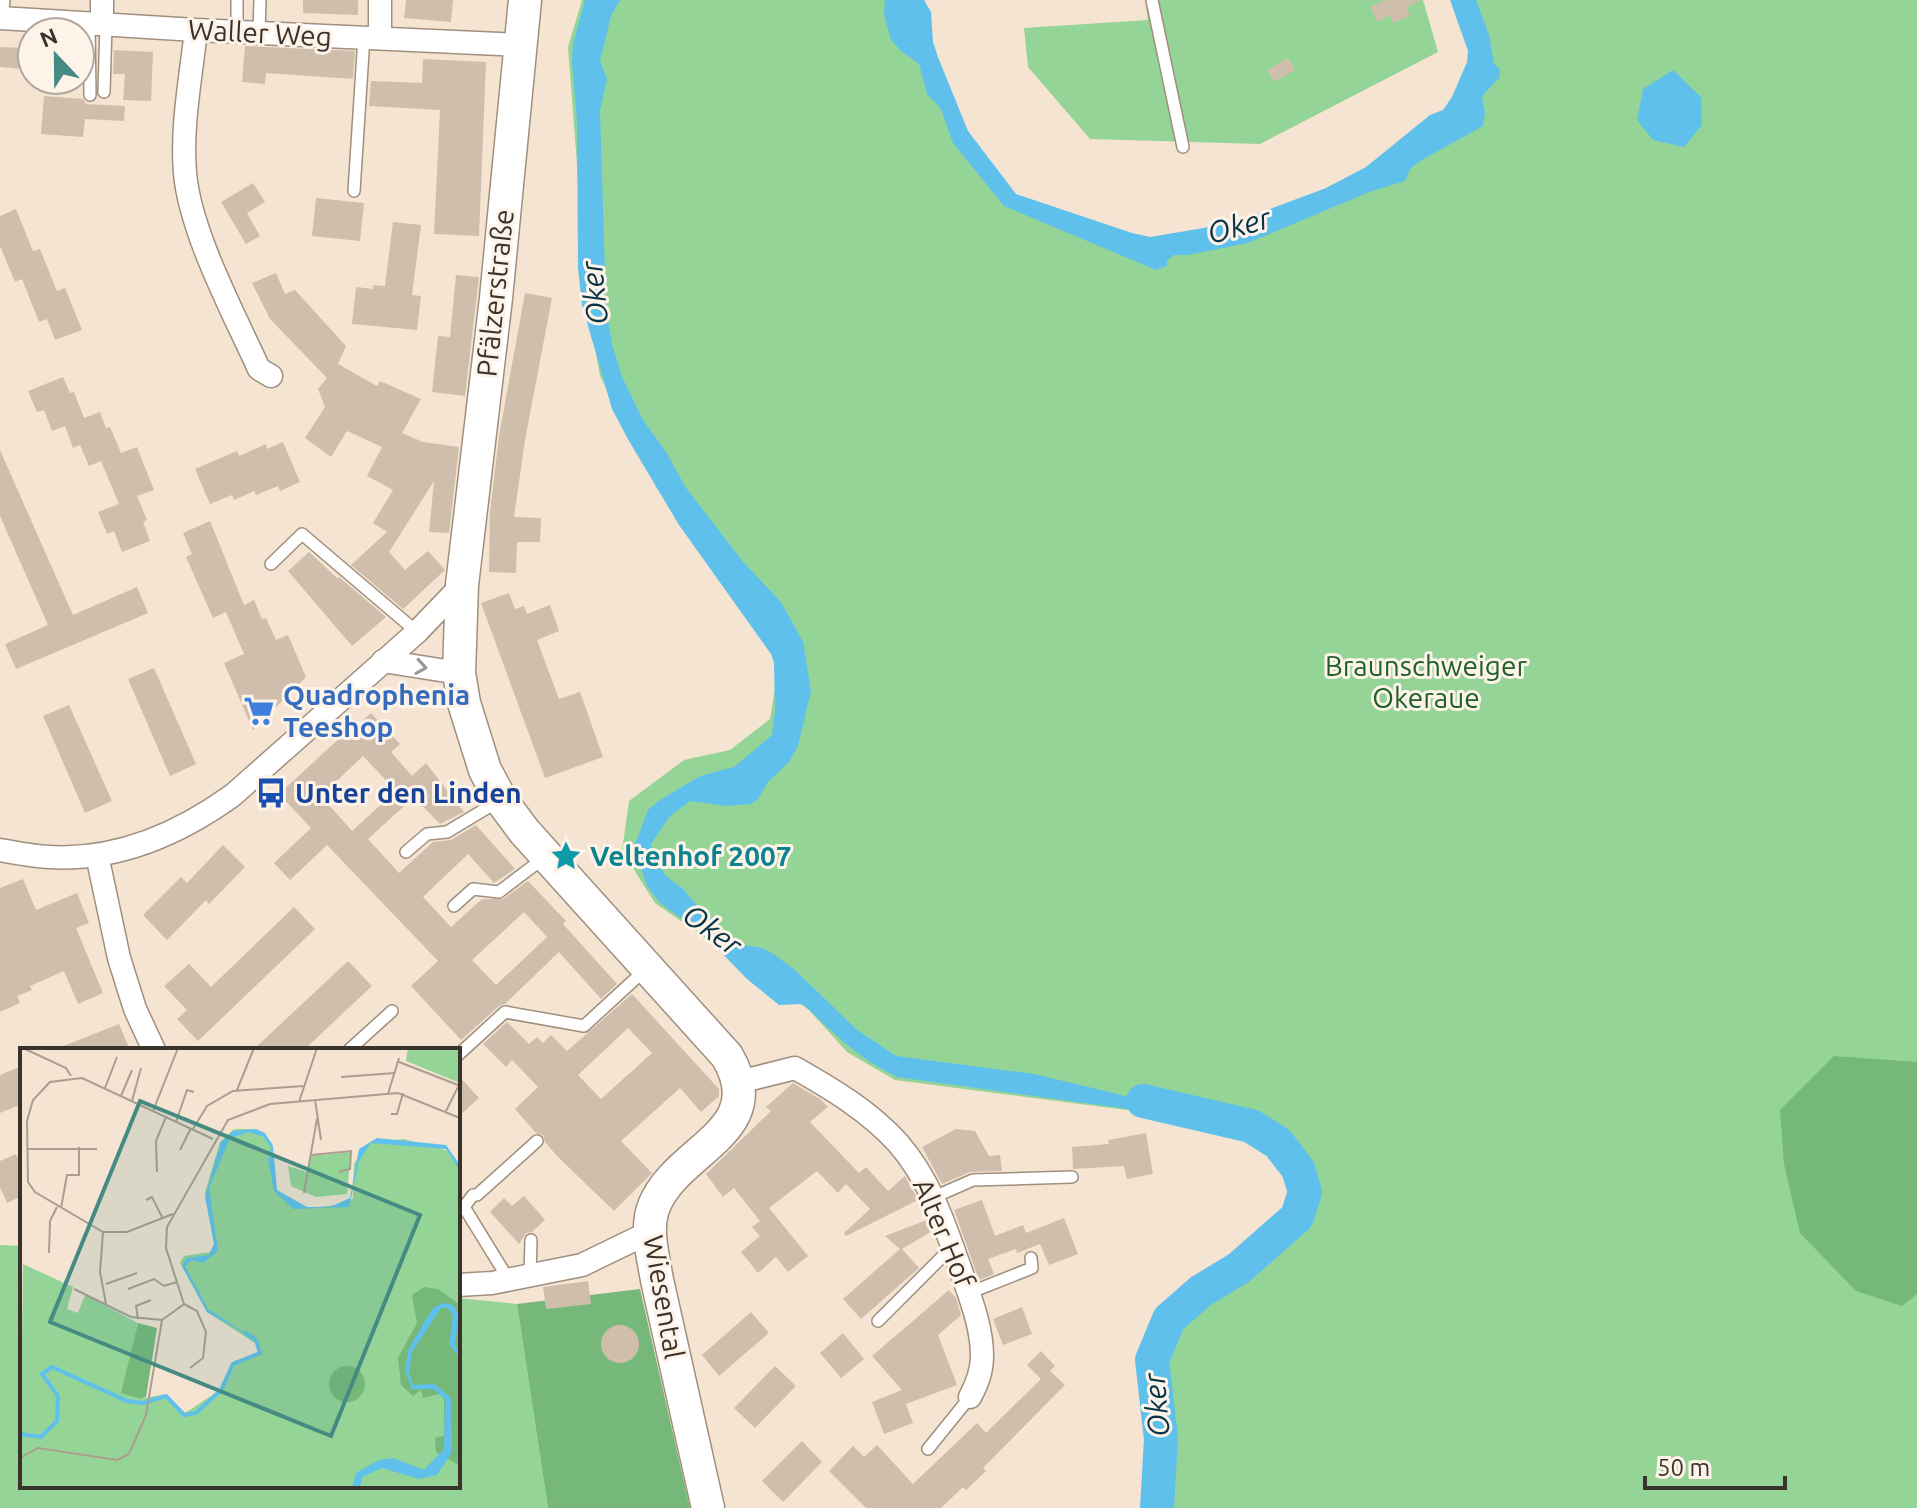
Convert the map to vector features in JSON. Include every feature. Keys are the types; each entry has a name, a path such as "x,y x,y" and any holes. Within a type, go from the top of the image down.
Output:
{"street":[{"path":"99,23 102,0"},
{"path":"372,38 380,0"},
{"name":"Pfälzerstraße","path":"462,585 496,298 525,0"},
{"name":"Waller Weg","path":"2,12 196,30 519,45"},
{"path":"196,30 185,152 189,198 223,291 259,369 271,376"},
{"path":"0,850 50,857 97,855 146,843 206,815 233,795 417,632 462,585"},
{"path":"462,585 459,673 475,744 501,800 545,856 727,1056 739,1082"},
{"path":"383,661 459,673"},
{"path":"97,855 122,970 153,1048"},
{"name":"Alter Hof","path":"739,1082 795,1068 867,1115 912,1160 934,1197 980,1333 980,1378 970,1397"},
{"name":"Wiesental","path":"708,1508 657,1280 650,1232 654,1207 660,1196 679,1172 721,1133 735,1114 739,1082"},
{"path":"460,1285 520,1278 582,1265 650,1232"}],"lane":[{"path":"237,0 248,32"},
{"path":"248,32 260,0"},
{"path":"1152,0 1183,147"},
{"path":"99,23 104,92"},
{"path":"96,47 99,23"},
{"path":"354,191 372,38"},
{"path":"271,564 302,534 417,632"},
{"path":"406,852 427,834 447,832 501,800"},
{"path":"454,906 473,889 499,892 545,856"},
{"path":"460,1053 505,1012 584,1026 647,969"},
{"path":"351,1048 392,1011"},
{"path":"520,1278 464,1207 473,1195 477,1195 537,1141"},
{"path":"934,1197 973,1180 1072,1177"},
{"path":"520,1278 531,1240"},
{"path":"878,1321 952,1247"},
{"path":"969,1293 1032,1268 1031,1258"},
{"name":"Alter Hof","path":"928,1449 970,1397"}],"green space":[{"name":"Braunschweiger Okeraue","path":"582,0 913,0 964,132 1012,196 1145,243 1252,224 1358,179 1451,115 1478,58 1453,0 1917,0 1917,1508 1152,1508 1145,1360 1171,1298 1239,1265 1292,1215 1299,1193 1276,1149 1134,1111 895,1080 847,1052 809,1010 655,903 622,851 629,801 684,760 730,750 770,719 781,652 657,488 600,376 588,309 568,47"},
{"path":"1145,0 1423,0 1438,52 1260,144 1090,139 1028,67 1024,28 1148,20"},
{"path":"1834,1056 1917,1062 1917,1294 1902,1306 1856,1291 1800,1233 1784,1164 1780,1110"},
{"path":"0,1245 20,1246 20,1488 460,1488 460,1298 517,1304 548,1508 0,1508"},
{"path":"640,1289 690,1508 548,1508 517,1304"}],"water":[{"path":"585,0 620,0 611,16 600,61 607,79 600,110 606,307 622,377 643,420 686,488 744,563 781,602 803,642 811,691 798,746 789,762 768,782 758,799 751,804 726,806 690,801 670,816 651,844 654,858 666,876 739,944 762,948 775,955 795,970 856,1029 896,1056 1034,1074 1251,1126 897,1077 858,1053 803,1004 779,1005 747,979 706,937 659,902 647,886 634,847 648,810 700,776 734,767 772,735 774,663 771,654 679,525 629,441 612,409 582,305 578,268 577,122 572,62 573,44"},
{"path":"885,0 924,0 931,12 933,42 938,57 968,131 1016,194 1150,237 1233,223 1326,188 1366,167 1430,115 1443,110 1467,62 1468,51 1450,0 1476,0 1500,77 1482,96 1485,113 1483,126 1420,161 1410,169 1405,181 1369,192 1248,243 1174,255 1167,261 1167,266 1156,270 1004,206 953,143 941,109 927,94 919,64 891,40 884,14"},
{"path":"1673,70 1701,97 1702,125 1684,147 1653,140 1637,120 1643,89"}],"building":[{"path":"303,0 358,0 358,15 303,13"},
{"path":"406,0 453,0 451,22 404,18"},
{"path":"1385,0 1421,0 1407,7 1410,16 1393,23 1390,15 1377,22 1370,7"},
{"path":"245,46 355,51 353,79 266,73 265,84 242,82"},
{"path":"0,47 16,48 16,68 0,67"},
{"path":"114,50 153,52 151,101 123,100 125,74 113,74"},
{"path":"1288,58 1295,70 1274,82 1267,70"},
{"path":"423,59 486,62 479,236 434,234 440,110 369,106 371,81 422,83"},
{"path":"44,96 83,99 86,104 125,106 124,121 85,119 83,137 41,134"},
{"path":"253,183 265,202 247,213 260,236 246,244 221,202"},
{"path":"316,198 364,203 360,241 312,236"},
{"path":"16,209 33,251 40,249 57,291 65,288 82,330 55,340 47,319 39,322 22,279 15,282 0,246 0,216"},
{"path":"393,222 421,225 412,295 421,296 417,330 352,324 356,287 373,289 373,285 385,286"},
{"path":"276,273 285,294 295,290 346,346 338,364 377,386 380,381 421,399 402,433 423,442 459,447 449,533 429,532 434,481 389,552 405,570 428,551 445,570 403,609 351,565 387,532 373,523 393,490 367,476 382,447 347,431 331,457 305,438 325,407 318,389 327,378 270,319 252,283"},
{"path":"456,275 479,277 465,396 432,392 438,336 450,337"},
{"path":"525,293 552,298 514,517 541,518 540,542 517,542 516,573 489,572 490,512 499,436"},
{"path":"63,377 70,393 74,392 84,418 100,412 121,453 137,447 154,490 137,496 147,520 143,522 150,541 122,552 114,531 107,534 98,512 119,504 101,461 89,466 80,445 73,448 65,426 52,431 44,410 37,412 28,391"},
{"path":"283,442 300,482 280,491 278,486 256,495 254,491 234,500 232,495 210,504 195,469 237,451 239,456 266,444 267,449"},
{"path":"0,450 73,615 137,587 148,613 16,669 5,644 48,625 0,516"},
{"path":"210,521 244,605 254,600 276,640 288,635 306,677 253,730 224,663 244,654 226,612 213,618 186,557 192,554 183,533"},
{"path":"309,552 386,617 352,646 288,571"},
{"path":"509,593 515,609 524,606 527,614 550,605 559,631 537,640 559,699 580,692 603,757 545,778 481,603"},
{"path":"154,668 196,764 170,776 128,679"},
{"path":"69,705 112,801 85,813 43,716"},
{"path":"371,713 400,744 391,752 412,776 426,763 464,812 440,824 414,797 368,839 399,873 433,842 451,840 476,825 515,869 494,883 468,854 423,897 451,927 482,899 503,899 528,881 566,921 563,924 617,984 601,999 559,952 505,1004 461,1040 411,986 438,961 327,845 290,880 274,863 311,828 279,794","holes":["363,756 396,791 352,831 321,796","524,912 547,937 496,985 472,960"]},
{"path":"223,845 245,867 209,904 206,900 167,940 143,915 181,877 187,883"},
{"path":"23,879 36,910 77,893 89,923 76,928 103,993 78,1004 64,971 30,986 32,990 17,996 20,1003 0,1012 0,888"},
{"path":"294,907 315,929 198,1041 177,1019 187,1010 164,986 189,964 211,987"},
{"path":"348,961 372,986 306,1048 255,1048"},
{"path":"632,994 719,1089 719,1096 701,1112 680,1088 621,1141 652,1173 614,1211 557,1156 543,1135 536,1133 515,1109 538,1087 512,1060 506,1067 483,1044 507,1022 529,1044 537,1037 543,1043 551,1035 567,1051","holes":["628,1028 652,1053 601,1099 578,1075"]},
{"path":"119,1024 129,1048 59,1048"},
{"path":"20,1067 20,1105 0,1113 0,1075"},
{"path":"460,1077 479,1098 460,1115"},
{"path":"793,1083 828,1107 810,1122 859,1173 866,1167 888,1191 905,1176 918,1200 846,1236 844,1233 870,1209 846,1184 838,1193 817,1171 769,1208 808,1256 788,1272 776,1257 758,1273 741,1252 760,1236 752,1227 760,1221 734,1188 723,1197 706,1174 771,1111 766,1107"},
{"path":"956,1129 975,1131 989,1156 1000,1155 1002,1171 970,1172 942,1184 922,1147"},
{"path":"1146,1133 1153,1174 1127,1179 1124,1166 1073,1169 1072,1147 1109,1144 1108,1140"},
{"path":"16,1154 20,1162 20,1197 7,1203 0,1187 0,1161"},
{"path":"524,1196 545,1220 532,1232 526,1233 519,1244 490,1212 504,1198 512,1206"},
{"path":"982,1200 995,1236 1023,1225 1026,1233 1064,1218 1078,1254 1049,1265 1040,1244 1017,1253 1016,1249 988,1259 994,1274 979,1280 954,1210"},
{"path":"927,1220 932,1231 902,1249 919,1268 861,1319 843,1299 900,1249 885,1236"},
{"path":"588,1281 591,1304 546,1309 543,1287"},
{"path":"949,1290 956,1298 961,1315 938,1335 957,1385 906,1404 913,1423 884,1434 872,1402 902,1390 872,1356"},
{"path":"1022,1307 1032,1334 1003,1345 993,1319"},
{"path":"751,1312 769,1333 719,1376 702,1355"},
{"path":"620,1325 634,1330 639,1344 634,1358 620,1363 606,1358 601,1344 606,1330"},
{"path":"843,1333 864,1359 841,1378 820,1353"},
{"path":"1041,1351 1055,1366 1050,1371 1065,1385 983,1468 986,1471 941,1508 866,1508 829,1471 853,1446 864,1457 877,1445 913,1484 977,1423 986,1433 1041,1379 1027,1365"},
{"path":"775,1366 796,1386 755,1428 734,1408"},
{"path":"802,1441 822,1462 783,1502 762,1481"}],"waterway":[{"name":"Oker","path":"1143,1101 1251,1126 1278,1143 1298,1169 1305,1192 1297,1217 1239,1268 1201,1291 1169,1319 1152,1360 1161,1439 1157,1508"}],"place":[{"name":"Quadrophenia Teeshop","path":"259,711"},
{"name":"Unter den Linden","path":"271,793"},
{"name":"Veltenhof 2007","path":"566,856"}]}
